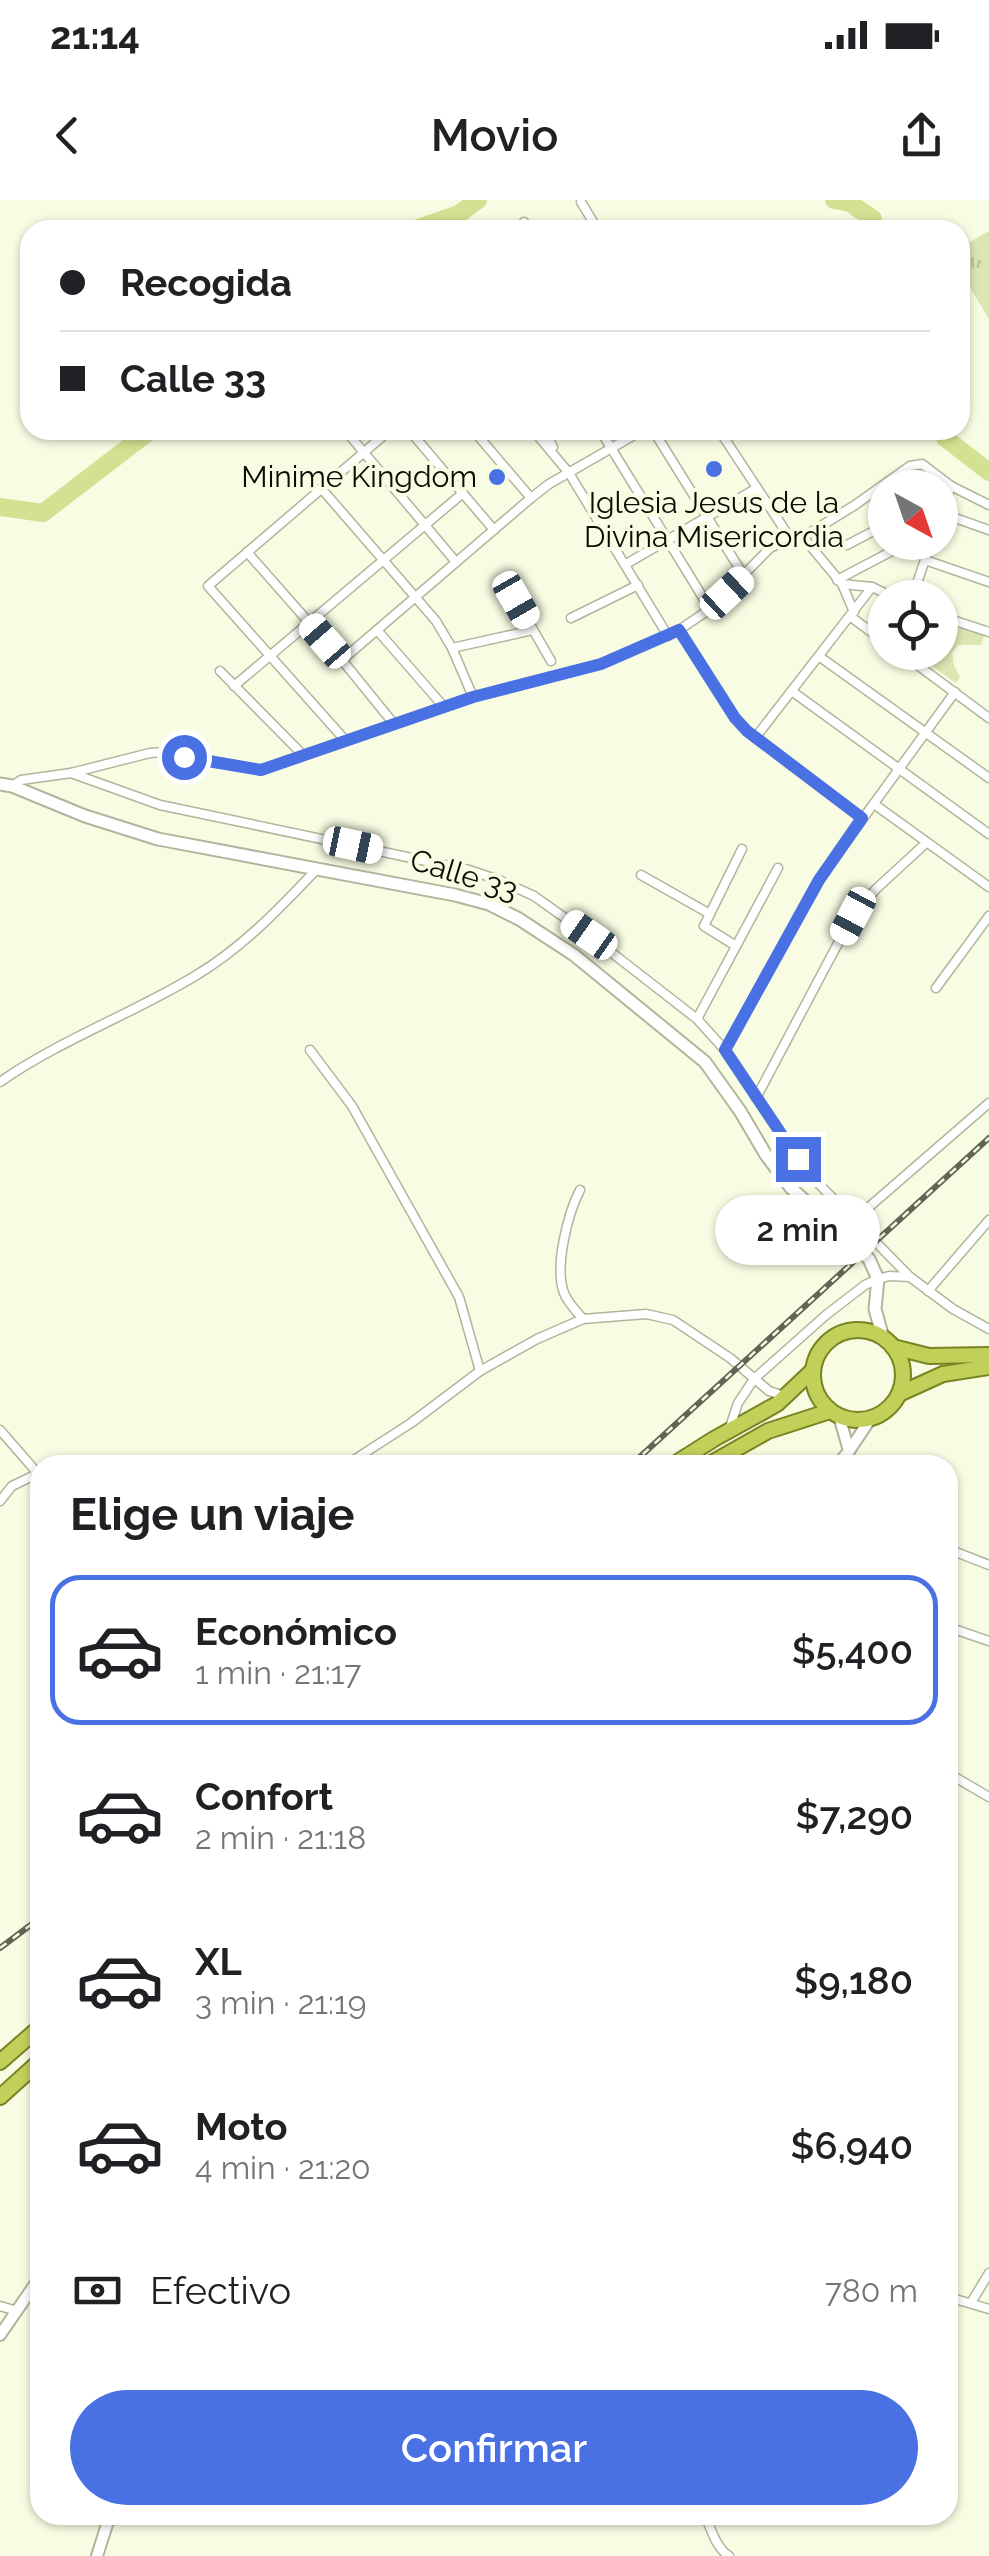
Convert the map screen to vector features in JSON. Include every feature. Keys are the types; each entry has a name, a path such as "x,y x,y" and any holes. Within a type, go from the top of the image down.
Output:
{"highway":[{"path":"688,1455 787,1396 813,1370 824,1345 848,1331 866,1331 929,1356 988,1357"},
{"path":"726,1455 768,1432 834,1414 854,1420 887,1410 899,1394 903,1373 900,1359 888,1342"},
{"path":"899,1394 988,1357"},
{"path":"813,1370 816,1393 834,1414"},
{"path":"0,2062 30,2036"},
{"path":"0,2097 30,2070"}],"main road":[{"path":"6,784 85,816 158,839 455,895 489,904 519,919 574,955 705,1062 791,1188 864,1253 878,1279 875,1309 888,1342"}],"street":[{"path":"354,440 456,562"},
{"path":"345,740 208,586 378,440"},
{"path":"417,440 494,530"},
{"path":"482,440 531,498"},
{"path":"542,440 570,473 668,636"},
{"path":"549,440 560,460"},
{"path":"607,440 710,609"},
{"path":"342,660 531,498 626,440"},
{"path":"659,440 744,576"},
{"path":"726,440 790,538"},
{"path":"904,470 922,464 930,470"},
{"path":"322,488 436,621 473,697"},
{"path":"626,564 757,488"},
{"path":"958,490 989,504"},
{"path":"234,686 462,493"},
{"path":"6,784 164,752 261,770 473,697 601,664 679,630 710,609 770,548 790,538 803,537 868,496"},
{"path":"958,520 989,530"},
{"path":"847,545 868,534"},
{"path":"803,537 840,582 852,614 868,628"},
{"path":"247,552 394,724"},
{"path":"840,582 877,560"},
{"path":"918,580 924,560 989,582"},
{"path":"840,582 868,586"},
{"path":"572,618 638,585"},
{"path":"755,738 868,592"},
{"path":"516,600 551,661"},
{"path":"958,622 989,632"},
{"path":"376,630 444,707"},
{"path":"452,648 534,630"},
{"path":"679,630 735,718 755,738 862,818"},
{"path":"820,657 989,778"},
{"path":"924,670 989,718"},
{"path":"220,671 303,754"},
{"path":"792,692 987,829"},
{"path":"725,1050 819,880 954,692"},
{"name":"Calle 33","path":"70,773 160,804 469,870 534,896 697,1020 725,1050 810,1175 910,1276 989,1329"},
{"path":"874,804 989,887"},
{"path":"756,1098 853,916 926,843"},
{"path":"736,946 704,926 742,849"},
{"path":"697,1020 778,868"},
{"path":"0,1082 199,974 272,916 316,870"},
{"path":"641,875 710,914"},
{"path":"936,988 989,916"},
{"path":"310,1050 352,1106 459,1298 480,1371"},
{"path":"854,1220 989,1103"},
{"path":"580,1190 566,1228 562,1283 569,1302 583,1319"},
{"path":"928,1291 989,1220"},
{"path":"729,1430 738,1402 754,1379 826,1315 878,1279 910,1276"},
{"path":"361,1455 480,1371 583,1319 646,1314 673,1320 730,1358 770,1391 787,1396"},
{"path":"834,1414 849,1451"},
{"path":"846,1455 870,1418"},
{"path":"0,1430 30,1466"},
{"path":"0,1501 12,1486 30,1478"},
{"path":"958,1553 989,1564"},
{"path":"958,1631 989,1642"},
{"path":"958,1780 989,1797"},
{"path":"970,2302 989,2273"},
{"path":"0,2335 30,2292"},
{"path":"958,2299 989,2310"},
{"path":"0,2306 17,2311"},
{"path":"97,2556 107,2525"},
{"path":"710,2525 725,2555"}],"green space":[{"path":"989,231 989,319 970,288 970,242"},
{"path":"958,627 984,636 981,645 958,645"},
{"path":"937,670 956,670 960,677 956,683"}],"waterway":[{"path":"441,220 459,214 478,200"},
{"path":"834,200 850,203 873,220"},
{"path":"0,507 43,513 138,440"},
{"path":"948,440 989,472"}],"railway":[{"path":"642,1455 989,1138"},
{"path":"0,1948 30,1926"}],"place":[{"name":"Iglesia Jesus de la Divina Misericordia","path":"714,469"},
{"name":"Minime Kingdom","path":"497,477"}],"route":[{"path":"184,757 261,770 473,697 601,664 679,630 747,731 862,818 819,880 725,1050 798,1159"}]}
